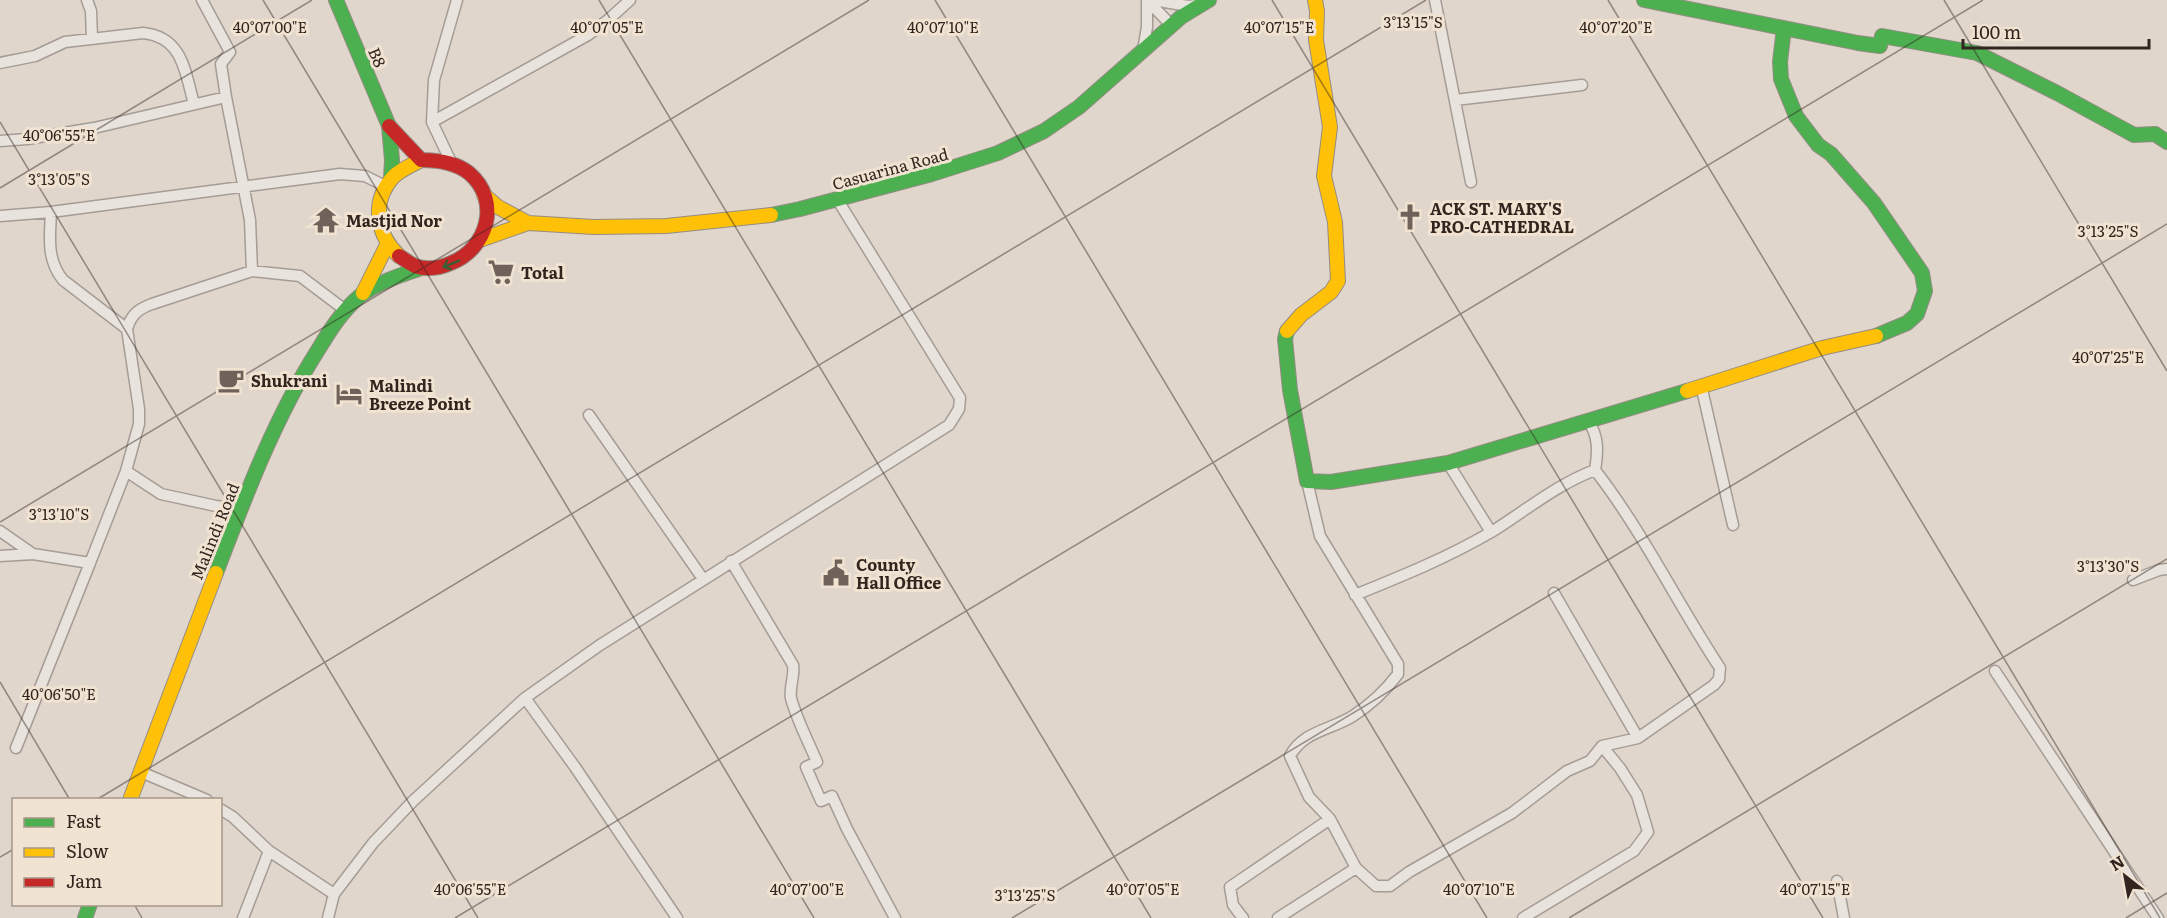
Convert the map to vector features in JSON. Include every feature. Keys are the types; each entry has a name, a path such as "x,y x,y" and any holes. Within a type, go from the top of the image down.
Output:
{"main road":[{"name":"B8","path":"336,0 389,126"},
{"path":"1315,0 1316,40 1330,127 1324,176 1335,222 1338,281 1331,292 1301,315 1287,330 1285,339 1290,390 1307,481 1331,482 1448,463 1822,348 1871,338 1907,323 1917,314 1924,299 1925,284 1922,273 1874,203 1831,154 1818,145 1796,116 1781,79 1780,62 1784,28"},
{"path":"1644,0 1880,46 1882,36 1977,53 2134,135 2155,134 2164,138"},
{"name":"Casuarina Road","path":"528,223 594,227 677,226 760,217 932,174 998,153 1044,131 1079,107 1176,21 1204,2"},
{"path":"389,126 421,160"},
{"path":"389,126 392,160 388,182 378,206 378,216 379,226 387,245 402,260 422,268 439,268 456,264 470,254 480,240 487,218 484,195"},
{"path":"388,182 405,166 421,160 436,159 451,162 465,170 476,181 484,195 498,207 528,223"},
{"path":"480,240 528,223"},
{"name":"Malindi Road","path":"363,293 387,245"},
{"name":"Malindi Road","path":"131,798 198,615 240,509 293,390 345,310 363,293 390,278 422,268"}],"street":[{"path":"87,0 91,11 92,39"},
{"path":"202,0 230,52 221,64 250,220 252,271"},
{"path":"451,162 432,122 434,80 443,40 457,0"},
{"path":"432,122 588,35 609,20 630,0"},
{"path":"1147,0 1176,21"},
{"path":"1143,50 1147,27 1147,0"},
{"path":"1435,0 1471,182"},
{"path":"1158,1 1176,21"},
{"path":"1158,1 1188,6 1204,2"},
{"path":"0,63 35,56 58,44 143,33 154,34 165,40 180,57 194,104"},
{"path":"1455,100 1582,85"},
{"path":"0,141 94,128 226,97"},
{"path":"0,216 51,212 352,174 388,182"},
{"path":"328,918 334,894 373,843 413,801 525,698 600,645 949,426 958,409 960,398 837,199"},
{"path":"51,212 49,247 57,272 71,286 127,329"},
{"path":"15,748 126,471 139,424 127,329 129,321 136,312 144,307 252,271 300,276 345,310"},
{"path":"1701,385 1733,525"},
{"path":"589,416 703,579"},
{"path":"1307,481 1317,528 1333,560 1398,664 1398,674 1383,691 1352,716 1311,734 1295,746 1290,756 1309,797 1330,819 1356,868 1376,886 1390,886 1409,872 1512,813 1567,771 1590,761 1602,746 1638,738 1714,685 1721,673 1635,525 1595,470 1598,455 1596,434 1588,421"},
{"path":"1448,463 1491,532"},
{"path":"1355,595 1429,565 1491,532 1575,477 1595,470"},
{"path":"126,471 161,494 240,509"},
{"path":"0,531 33,554"},
{"path":"0,556 33,554 90,563"},
{"path":"731,561 794,665 795,675 791,687 791,698 817,762 806,767 821,801 832,796 847,829 895,918"},
{"path":"2133,580 2167,569"},
{"path":"1554,593 1638,738"},
{"path":"1995,671 2158,918"},
{"path":"525,698 575,767 677,918"},
{"path":"1523,918 1634,851 1648,832 1637,795 1620,768 1602,746"},
{"path":"141,772 202,798"},
{"path":"222,810 269,851 334,894"},
{"path":"1243,918 1233,904 1230,887 1330,819"},
{"path":"243,918 269,851"},
{"path":"1278,918 1356,868"},
{"path":"1837,881 1844,918"}],"traffic: fast":[{"path":"336,0 389,126 391,178"},
{"path":"771,215 932,174 998,153 1044,131 1079,107 1181,17 1209,0"},
{"path":"1644,0 1858,43 1880,46 1882,36 1977,53 2134,135 2155,134 2167,142"},
{"path":"1784,28 1780,62 1781,79 1796,116 1818,145 1831,154 1874,203 1922,273 1925,291 1917,314 1907,323 1876,336"},
{"path":"216,573 249,487 274,431 302,376 332,328 348,308 367,291 390,279 422,268"},
{"path":"1287,331 1285,339 1290,390 1307,481 1331,482 1448,463 1687,391"},
{"path":"85,918 89,906"}],"traffic: slow":[{"path":"1287,331 1301,315 1331,292 1338,281 1335,222 1324,176 1330,127 1316,40 1315,0"},
{"path":"399,256 385,238 381,228 379,218 381,197 393,177 421,160"},
{"path":"484,195 498,207 528,223"},
{"path":"480,240 528,223 594,227 666,226 771,215"},
{"path":"363,293 387,245"},
{"path":"1687,391 1822,348 1876,336"},
{"path":"131,798 216,573"}],"traffic: jam":[{"path":"389,126 421,160 446,162 469,173 479,184 485,197 487,210 486,223 474,247 451,263 424,268 415,266 399,256"}],"place":[{"name":"ACK ST. MARY'S PRO-CATHEDRAL","path":"1410,217"},
{"name":"Mastjid Nor","path":"326,220"},
{"name":"Total","path":"501,272"},
{"name":"Shukrani","path":"231,380"},
{"name":"Malindi Breeze Point","path":"349,394"},
{"name":"County Hall Office","path":"836,573"}]}
